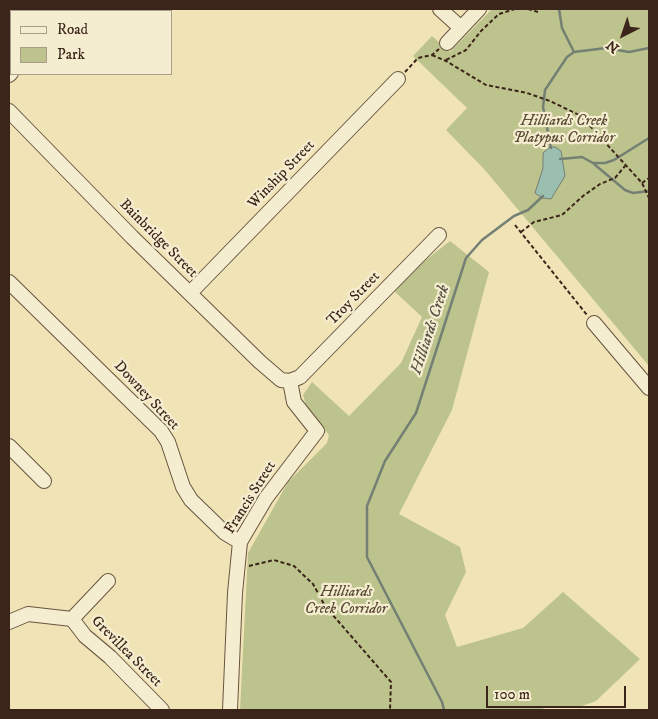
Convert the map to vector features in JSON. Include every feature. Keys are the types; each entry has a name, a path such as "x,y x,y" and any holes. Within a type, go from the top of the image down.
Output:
{"street":[{"path":"440,9 460,28"},
{"path":"447,43 479,9"},
{"name":"Winship Street","path":"190,293 398,79"},
{"name":"Bainbridge Street","path":"9,111 274,376 281,380 290,381"},
{"name":"Troy Street","path":"290,381 306,370 439,235"},
{"name":"Downey Street","path":"9,282 161,431 168,442 183,487 191,500 225,533 240,542"},
{"path":"594,323 649,388"},
{"name":"Francis Street","path":"230,710 236,571 240,542 266,498 317,431 294,402 290,381"},
{"path":"9,446 44,481"},
{"path":"72,619 108,581"},
{"name":"Grevillea Street","path":"9,622 28,614 72,619 85,636 110,657 162,710"}],"path":[{"path":"446,61 466,50 481,31 499,14 515,9"},
{"path":"528,9 538,12"},
{"path":"398,79 418,58 432,55 447,43"},
{"path":"432,55 446,61 486,85 527,93 550,101 581,116 642,183 649,197"},
{"path":"521,232 534,222 562,214 600,184 615,178 626,166"},
{"path":"642,183 649,178"},
{"path":"515,225 594,323"},
{"path":"236,571 274,560 294,566 313,584 325,606 391,682 390,710"}],"green space":[{"name":"Hilliards Creek Platypus Corridor","path":"492,9 649,9 649,366 484,169 446,130 467,108 413,56 432,36 450,52"},
{"name":"Hilliards Creek Corridor","path":"450,241 489,272 452,410 399,514 460,547 466,572 445,615 457,647 523,628 563,592 640,659 596,701 582,706 544,706 543,710 240,710 248,553 288,482 327,443 329,435 307,409 303,395 312,382 349,416 401,363 422,317 393,290 408,274"}],"shaded area":[{"path":"550,147 555,147 561,151 565,176 551,199 542,198 535,193 543,168 543,153"}],"waterway":[{"path":"559,9 562,28 574,52"},
{"name":"Hilliards Creek","path":"551,148 543,107 545,90 567,57 574,52 606,48 629,52 649,48"},
{"path":"560,159 582,157 593,163 605,163 614,160 649,138"},
{"path":"594,164 625,190 633,193 649,191"},
{"name":"Hilliards Creek","path":"444,710 442,702 367,557 367,506 385,461 416,413 466,258 482,240 514,216 528,210 543,196"}]}
